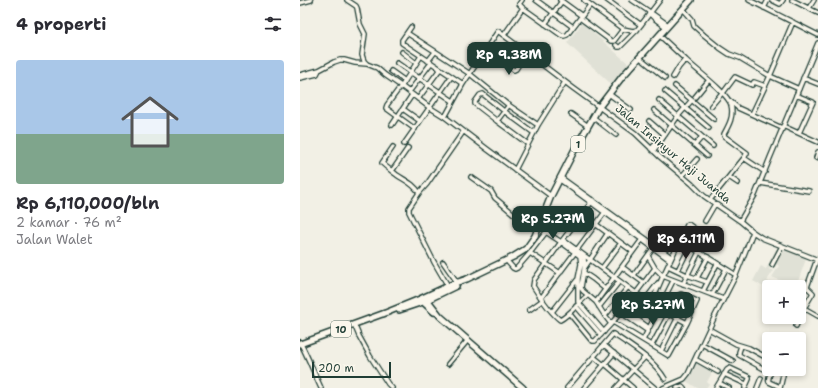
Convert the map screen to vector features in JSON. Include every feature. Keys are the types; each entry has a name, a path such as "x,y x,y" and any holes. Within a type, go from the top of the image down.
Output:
{"highway":[{"name":"Jalan Insinyur Haji Juanda","path":"424,299 433,297 457,286 467,279 526,250 537,230 560,178 599,107 639,57 691,0"},
{"name":"Jalan Insinyur Haji Juanda","path":"424,299 448,286 467,279"},
{"path":"431,308 433,297"},
{"path":"424,299 431,308 517,386 523,388"},
{"name":"10","path":"383,314 410,307 424,299"},
{"name":"10","path":"300,343 424,299"},
{"path":"410,307 431,308"}],"street":[{"path":"300,3 311,0"},
{"path":"347,0 357,8 360,24 365,34 362,55 367,64"},
{"path":"522,0 519,5 522,8 561,36 567,35 590,5"},
{"path":"536,0 573,27"},
{"path":"607,0 641,25"},
{"path":"632,0 667,26"},
{"path":"749,0 818,34"},
{"path":"764,8 768,0"},
{"path":"772,0 780,4 783,0"},
{"path":"792,0 798,1 818,13"},
{"path":"809,8 814,0"},
{"path":"545,24 563,1 611,41 614,41 623,29"},
{"path":"586,1 623,29 637,30"},
{"path":"616,45 620,47 637,30 658,1"},
{"path":"504,35 522,8"},
{"path":"683,9 692,19 694,26 726,53 740,58 770,76 799,89"},
{"path":"752,114 793,22"},
{"path":"411,27 402,40 402,43 463,84"},
{"path":"445,117 463,84 498,31 599,107"},
{"path":"407,33 470,74 509,105 538,125"},
{"path":"659,35 738,108 818,142"},
{"path":"740,221 760,184 818,43"},
{"path":"486,50 514,70 526,52"},
{"path":"402,52 416,63"},
{"path":"392,125 403,109 435,52"},
{"path":"415,129 386,107 421,56"},
{"path":"639,57 665,78"},
{"path":"300,75 319,70 334,62 344,60 367,64 377,68 386,75 403,84"},
{"path":"673,77 678,67 685,60"},
{"path":"397,63 453,101"},
{"path":"418,99 440,68"},
{"path":"300,78 317,74 319,70"},
{"path":"391,71 418,99 445,117 463,132 551,196"},
{"path":"404,144 451,76"},
{"path":"711,106 735,76 752,85 755,82 765,86"},
{"path":"803,78 818,84"},
{"path":"652,150 665,135 678,116 709,80"},
{"path":"515,170 538,125 565,82"},
{"path":"675,86 694,99 714,119"},
{"path":"665,91 709,128"},
{"path":"528,144 475,104 475,102 481,94 484,95 534,133"},
{"path":"609,94 631,110"},
{"path":"796,95 813,102 799,133"},
{"path":"710,200 747,154 724,136 732,117 732,107 728,99"},
{"path":"659,100 713,146"},
{"path":"497,120 509,105"},
{"name":"Jalan Insinyur Haji Juanda","path":"599,107 635,133 652,150 710,200 753,232 762,238 817,259"},
{"path":"403,109 420,121"},
{"path":"654,110 707,156"},
{"path":"571,114 588,126"},
{"path":"594,118 616,135"},
{"path":"649,121 665,135"},
{"path":"448,286 409,212 409,208 463,132"},
{"path":"695,145 702,137"},
{"path":"393,147 382,162 396,175 413,185 419,193"},
{"path":"392,170 408,148"},
{"path":"816,158 818,152"},
{"path":"744,158 765,172"},
{"path":"682,176 696,159"},
{"path":"471,177 491,190 495,198 515,215 537,230"},
{"path":"730,177 738,183"},
{"path":"560,178 671,259"},
{"path":"760,184 809,191"},
{"path":"588,295 560,320 542,299 533,284 562,241 592,201"},
{"path":"705,222 715,204"},
{"path":"529,310 542,299 605,211"},
{"path":"582,214 632,251"},
{"path":"651,304 688,224 699,232 678,270"},
{"path":"506,260 513,268 516,269 546,232 602,268 615,277 619,282 651,304 687,323"},
{"path":"663,388 686,377 736,275 753,232"},
{"path":"584,267 608,233"},
{"path":"682,235 693,241"},
{"path":"596,302 643,238"},
{"path":"680,240 736,275"},
{"path":"602,268 621,243"},
{"path":"772,265 782,246"},
{"path":"634,275 654,247"},
{"path":"576,251 580,256 581,261 578,279 578,304 602,334"},
{"path":"683,284 699,252"},
{"path":"530,253 560,273"},
{"path":"583,255 584,273 581,288 583,291 596,302 605,316 612,323 652,345 668,356 687,323 697,302 696,300 680,294 679,295 652,345"},
{"path":"648,256 662,278 674,280 723,299"},
{"path":"697,278 708,257"},
{"path":"806,304 813,292 807,288 817,259"},
{"path":"443,262 457,282"},
{"path":"703,291 717,264"},
{"path":"668,266 708,282"},
{"path":"622,267 644,283"},
{"path":"569,313 591,340 595,341 622,311 655,268"},
{"path":"712,295 726,269"},
{"path":"584,273 605,289"},
{"path":"645,300 662,278"},
{"path":"552,312 578,279"},
{"path":"643,340 674,280"},
{"path":"599,307 619,282"},
{"path":"605,316 628,287"},
{"path":"661,351 688,297"},
{"path":"630,301 654,319"},
{"path":"806,309 818,316"},
{"path":"622,311 649,329"},
{"path":"354,324 370,356 392,388"},
{"path":"709,329 736,344 749,348 762,355"},
{"path":"567,388 613,334 644,357 661,372 665,379"},
{"path":"448,364 468,340"},
{"path":"300,343 321,388"},
{"path":"702,344 733,361"},
{"path":"604,345 655,388"},
{"path":"741,346 738,354 762,368"},
{"path":"584,388 614,353"},
{"path":"594,357 633,388"},
{"path":"616,388 644,357"},
{"path":"695,359 718,372"},
{"path":"716,388 724,374 731,368 749,377 749,379 746,386 724,374"},
{"path":"769,376 768,382 780,387 782,376"},
{"path":"757,388 761,378"},
{"path":"719,383 729,388"},
{"path":"677,388 682,386 684,388"}],"shaded area":[{"path":"582,23 629,64 611,84 567,43"},
{"path":"783,247 806,259 798,280 779,280 772,277 779,266 775,263"},
{"path":"776,249 778,250 769,269 773,271 768,280 762,280 762,286 753,281 761,266 766,269"},
{"path":"695,362 713,371 707,382 709,384 706,388 697,388 686,381"}]}
